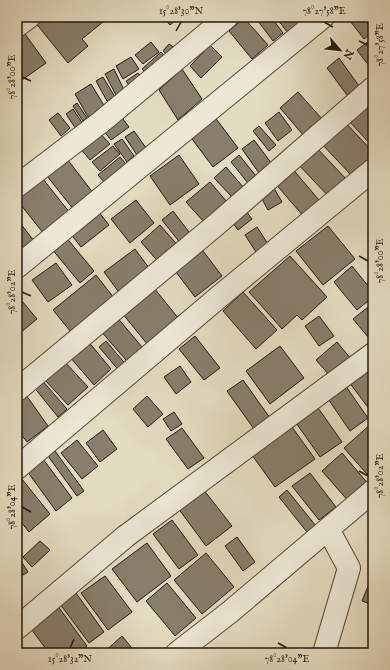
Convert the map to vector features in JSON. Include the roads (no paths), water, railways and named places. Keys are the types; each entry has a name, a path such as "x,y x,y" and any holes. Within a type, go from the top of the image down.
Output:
{"street":[{"path":"17,26 29,17"},
{"path":"17,186 101,122 227,17"},
{"path":"17,267 323,17"},
{"path":"17,390 217,224 373,88"},
{"path":"17,468 214,301 373,170"},
{"path":"17,628 126,536 373,354"},
{"path":"177,653 230,612 373,491"},
{"path":"324,653 349,568 328,529"}]}
